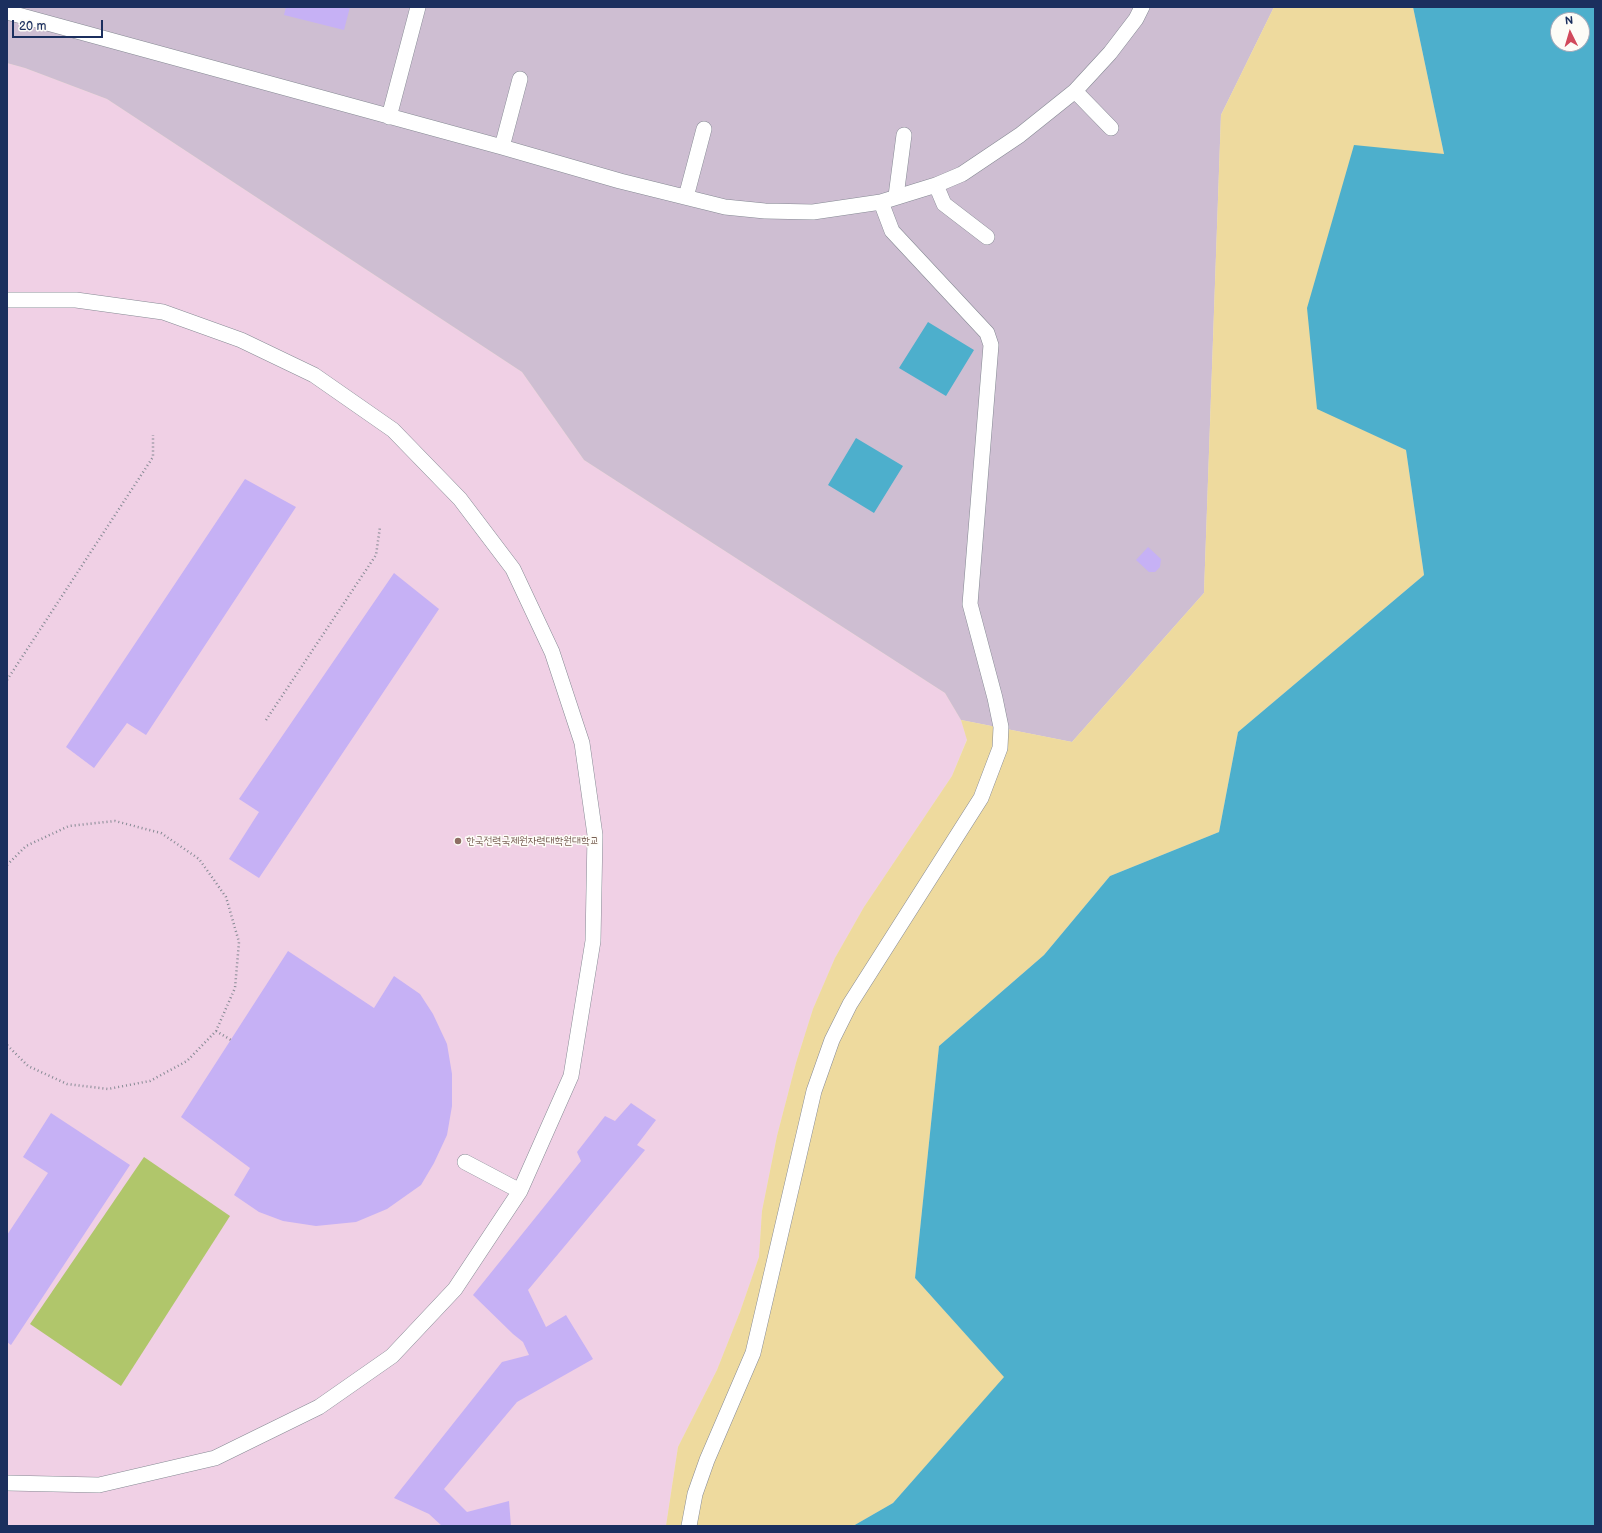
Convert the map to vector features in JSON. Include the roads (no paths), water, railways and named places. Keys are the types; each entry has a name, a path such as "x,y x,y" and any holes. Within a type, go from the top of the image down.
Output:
{"lane":[{"path":"389,117 418,7"},
{"path":"7,12 502,147 620,181 725,207 765,211 813,212 881,202 896,196 936,185 962,174 1020,135 1075,90 1110,53 1136,19 1142,7"},
{"path":"502,147 520,79"},
{"path":"1075,90 1111,128"},
{"path":"686,197 704,129"},
{"path":"896,196 904,135"},
{"path":"936,185 944,204 987,237"},
{"path":"689,1526 695,1494 707,1460 753,1353 814,1091 832,1040 850,1004 981,798 1000,748 1001,727 995,698 970,604 991,345 988,333 892,231 881,202"},
{"path":"7,300 76,300 163,312 241,340 314,375 393,430 460,499 513,569 552,652 582,743 595,834 593,941 571,1076 520,1191 454,1289 392,1356 319,1407 215,1458 99,1485 7,1483"},
{"path":"465,1162 520,1191"}],"water":[{"path":"1413,7 1595,7 1595,1526 853,1526 893,1503 1004,1377 915,1278 939,1046 1044,955 1110,876 1219,832 1238,732 1424,575 1406,450 1317,409 1307,308 1354,145 1444,154"},
{"path":"928,322 974,350 946,396 899,368"},
{"path":"856,438 903,466 874,513 828,485"}],"place":[{"name":"한국전력국제원자력대학원대학교","path":"458,841"}]}
